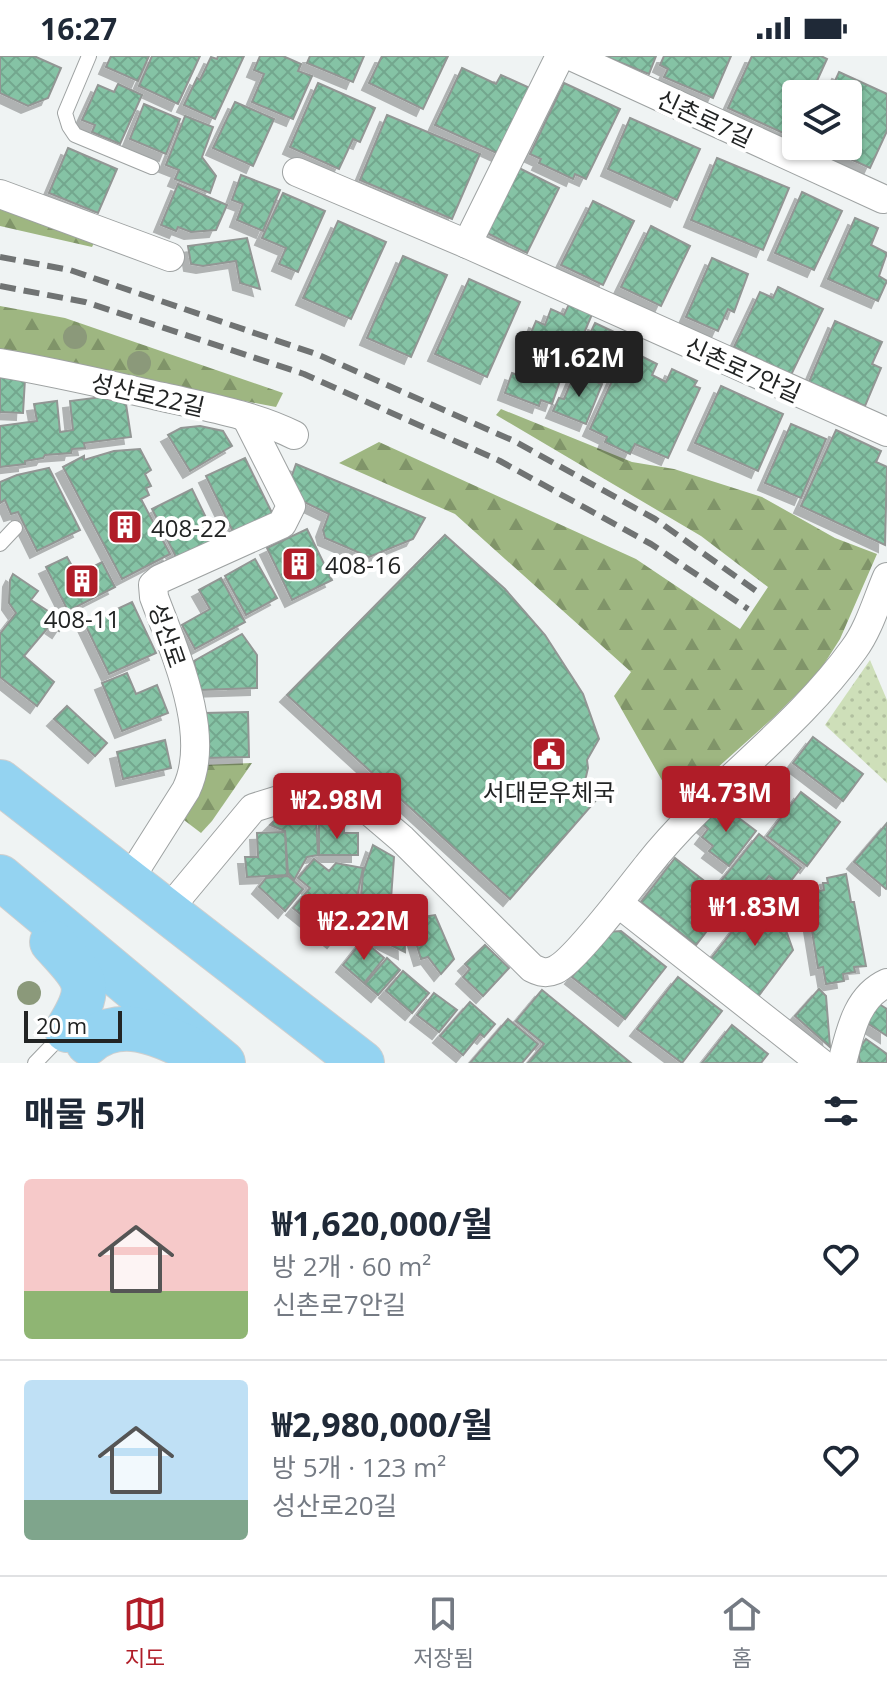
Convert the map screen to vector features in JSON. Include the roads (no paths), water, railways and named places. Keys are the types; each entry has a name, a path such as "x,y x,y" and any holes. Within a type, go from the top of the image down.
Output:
{"main road":[{"path":"0,782 362,1063"},
{"path":"0,880 80,973 85,995 78,1042 113,1028 148,1031 220,1063"},
{"path":"0,880 220,1063"}],"street":[{"path":"467,244 560,56"},
{"name":"신촌로7길","path":"571,56 883,199"},
{"name":"신촌로7안길","path":"297,172 467,244 887,432"},
{"path":"0,194 170,257"},
{"name":"성산로22길","path":"0,363 61,373 246,417 294,435"},
{"name":"성산로","path":"129,880 186,790 194,763 193,726 187,694 154,597 153,585 160,579 282,524 290,513 291,506 246,417"},
{"path":"168,910 253,808 285,798 321,794 354,798 379,818 532,968 541,973 558,969 618,903 677,829 797,718 856,647 887,577"},
{"path":"618,903 807,1059"},
{"path":"842,1063 856,1014 869,995 887,983"}],"lane":[{"path":"89,56 65,113 69,126 75,135 152,167"},
{"path":"0,544 15,528"},
{"path":"271,992 344,1063"},
{"path":"35,1063 78,1042"}],"railway":[{"path":"0,257 70,270 319,355 514,441 655,519 759,593"},
{"path":"0,286 85,302 304,374 500,461 651,544 748,609"}],"place":[{"name":"408-22","path":"125,527"},
{"name":"408-16","path":"299,564"},
{"name":"408-11","path":"82,581"},
{"name":"서대문우체국","path":"549,754"}]}
